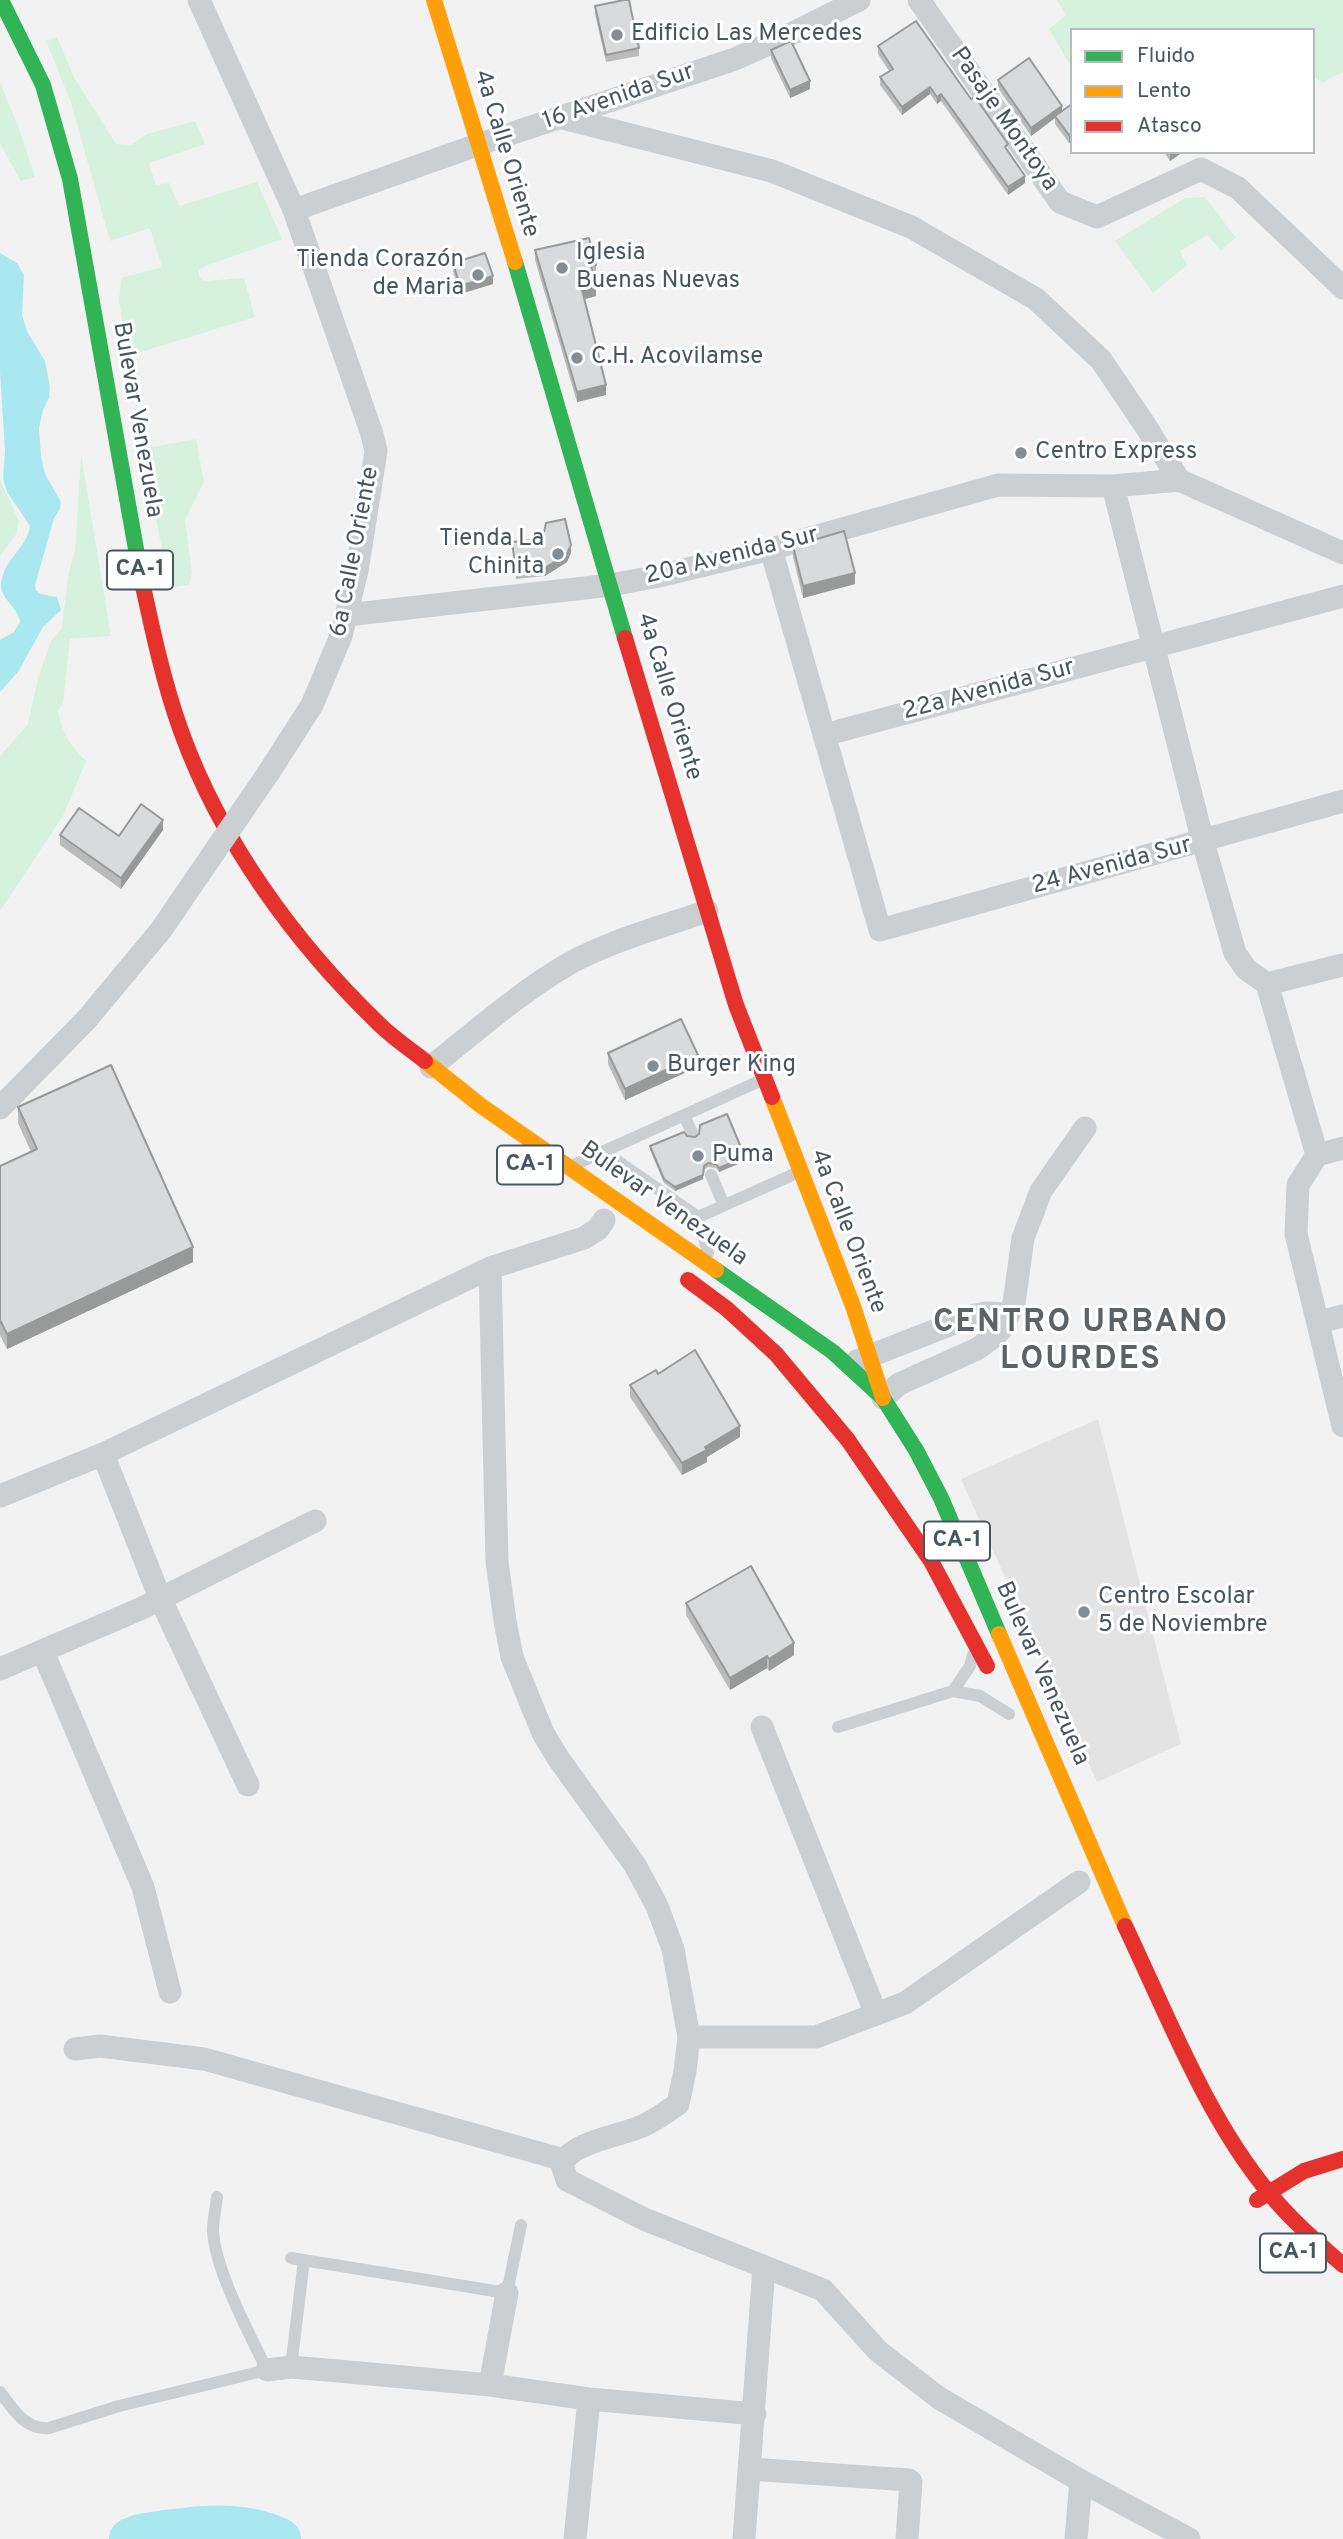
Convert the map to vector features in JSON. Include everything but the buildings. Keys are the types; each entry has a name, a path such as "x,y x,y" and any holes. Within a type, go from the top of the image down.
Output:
{"main road":[{"name":"Bulevar Venezuela","path":"1,0 43,85 70,179 137,560 159,659 181,731 210,799 237,848 301,939 380,1025 480,1105 814,1338 848,1365 879,1405 906,1433 941,1498 1124,1924 1256,2195 1263,2218"},
{"name":"4a Calle Oriente","path":"434,0 480,144 638,684 669,776 736,1004 853,1306 870,1357 879,1405"},
{"path":"206,837 222,866"},
{"name":"Bulevar Venezuela","path":"672,1269 727,1309 776,1354 848,1440 931,1561 977,1644 1011,1719"},
{"path":"824,1413 843,1421 855,1421"},
{"path":"1256,2195 1304,2171 1343,2159"},
{"path":"1230,2165 1280,2229"},
{"name":"Bulevar Venezuela","path":"1256,2195 1296,2224 1343,2265"}],"street":[{"name":"6a Calle Oriente","path":"0,1108 88,1019 161,930 270,772 312,705 335,652 357,571 376,451 372,434 294,210 199,0"},
{"name":"16 Avenida Sur","path":"294,210 480,144 735,59 859,0"},
{"name":"Pasaje Montoya","path":"919,0 1060,202 1097,217 1201,169 1238,188 1343,288"},
{"path":"564,118 772,170 911,227 1036,299 1101,360 1179,480 1343,553"},
{"name":"20a Avenida Sur","path":"347,615 611,585 771,550 998,485 1113,486 1179,480"},
{"path":"1113,486 1203,842 1235,953 1246,969 1267,984 1317,1155"},
{"path":"771,550 824,735"},
{"name":"22a Avenida Sur","path":"824,735 1343,596"},
{"name":"24 Avenida Sur","path":"824,735 880,930 1343,801"},
{"path":"431,1067 534,986 571,963 707,911"},
{"path":"1267,984 1343,965"},
{"path":"879,1405 899,1384 977,1349 995,1336 1009,1314 1016,1292 1023,1238 1041,1191 1085,1128"},
{"path":"1343,1148 1317,1155 1298,1185 1296,1234 1343,1426"},
{"path":"0,1496 103,1454 490,1268 584,1238 598,1229 604,1220"},
{"path":"490,1268 497,1561 512,1657 543,1732 558,1758 635,1865 657,1906 677,1964 689,2037 678,2104 642,2126 576,2149 562,2165 567,2180 644,2219 823,2290 878,2351 939,2398 1081,2481 1189,2539"},
{"path":"848,1365 968,1317 986,1313 1009,1314"},
{"path":"1319,1322 1343,1316"},
{"path":"103,1454 160,1598 248,1785"},
{"path":"0,1670 160,1598 315,1521"},
{"path":"43,1652 143,1887 170,1992"},
{"path":"762,1727 876,2014"},
{"path":"689,2037 817,2037 905,2003 1079,1882"},
{"path":"75,2049 100,2046 204,2059 564,2160"},
{"path":"744,2539 764,2267"},
{"path":"490,2385 507,2293"},
{"path":"267,2370 291,2367 490,2385 589,2399 755,2414"},
{"path":"575,2539 589,2399"},
{"path":"750,2469 909,2480 907,2539"},
{"path":"1076,2539 1081,2481"}],"lane":[{"path":"569,1167 764,1079"},
{"path":"684,1115 692,1133"},
{"path":"603,1151 698,1217 712,1266"},
{"path":"698,1217 799,1171"},
{"path":"711,1175 724,1205"},
{"path":"953,1691 970,1666 977,1644"},
{"path":"838,1727 953,1691 980,1696 1011,1719"},
{"path":"0,2392 28,2425 38,2429 267,2370 227,2282 218,2253 213,2231 217,2197"},
{"path":"291,2367 298,2259 507,2293 521,2225"}],"shaded area":[{"name":"Centro Escolar 5 de Noviembre","path":"1098,1419 1181,1744 1097,1782 961,1479"}],"green space":[{"path":"1057,0 1343,0 1343,72 1322,83 1315,78 1315,28 1070,28 1070,65 1049,29 1066,15"},
{"path":"57,37 74,77 116,144 131,145 147,134 195,121 205,144 149,163 156,185 169,183 179,206 257,182 282,239 199,270 199,276 204,281 244,278 255,317 128,356 119,301 121,278 162,267 150,228 110,241 71,103 46,41"},
{"path":"0,82 35,177 21,181 0,144"},
{"path":"1205,197 1236,238 1221,250 1207,235 1180,251 1187,265 1153,293 1115,241 1185,198"},
{"path":"196,439 204,482 185,520 192,573 189,585 169,588 143,449"},
{"path":"81,454 111,636 70,639 63,703 58,710 68,738 86,761 63,816 0,911 0,756 28,724 38,678 51,641 62,628 68,576 75,550"},
{"path":"0,480 19,521 17,533 0,556"}],"water":[{"path":"0,253 17,263 24,275 22,315 27,331 45,361 50,387 39,428 41,456 45,474 61,502 35,585 40,594 57,597 61,610 43,627 18,672 0,692 0,640 14,632 20,622 17,613 3,594 2,579 9,563 24,542 30,526 7,492 3,478 5,450 0,372"}],"waterway":[{"path":"130,2539 157,2532 211,2526 247,2529 280,2539"}],"traffic: fast":[{"path":"1,0 43,85 70,179 141,577"},
{"path":"515,262 625,638"},
{"path":"716,1270 833,1352 883,1398 916,1450 941,1498 999,1634"}],"traffic: slow":[{"path":"434,0 515,262"},
{"path":"425,1061 480,1105 716,1270"},
{"path":"772,1097 853,1306 883,1398"},
{"path":"999,1634 1125,1926"}],"traffic: jam":[{"path":"141,577 163,674 181,731 217,812 239,851 290,925 318,960 384,1029 425,1061"},
{"path":"625,638 736,1005 772,1097"},
{"path":"688,1280 727,1309 776,1354 848,1440 931,1561 987,1666"},
{"path":"1125,1926 1190,2065 1247,2165 1278,2204 1343,2265"},
{"path":"1257,2200 1304,2171 1343,2159"}],"place":[{"name":"Edificio Las Mercedes","path":"617,35"},
{"name":"Iglesia Buenas Nuevas","path":"562,268"},
{"name":"Tienda Corazón de Maria","path":"478,275"},
{"name":"C.H. Acovilamse","path":"577,358"},
{"name":"Centro Express","path":"1021,453"},
{"name":"Tienda La Chinita","path":"558,554"},
{"name":"Burger King","path":"653,1066"},
{"name":"Puma","path":"698,1156"},
{"name":"Centro Escolar 5 de Noviembre","path":"1084,1612"}],"district":[{"name":"CENTRO URBANO LOURDES","path":"1081,1344"}]}
